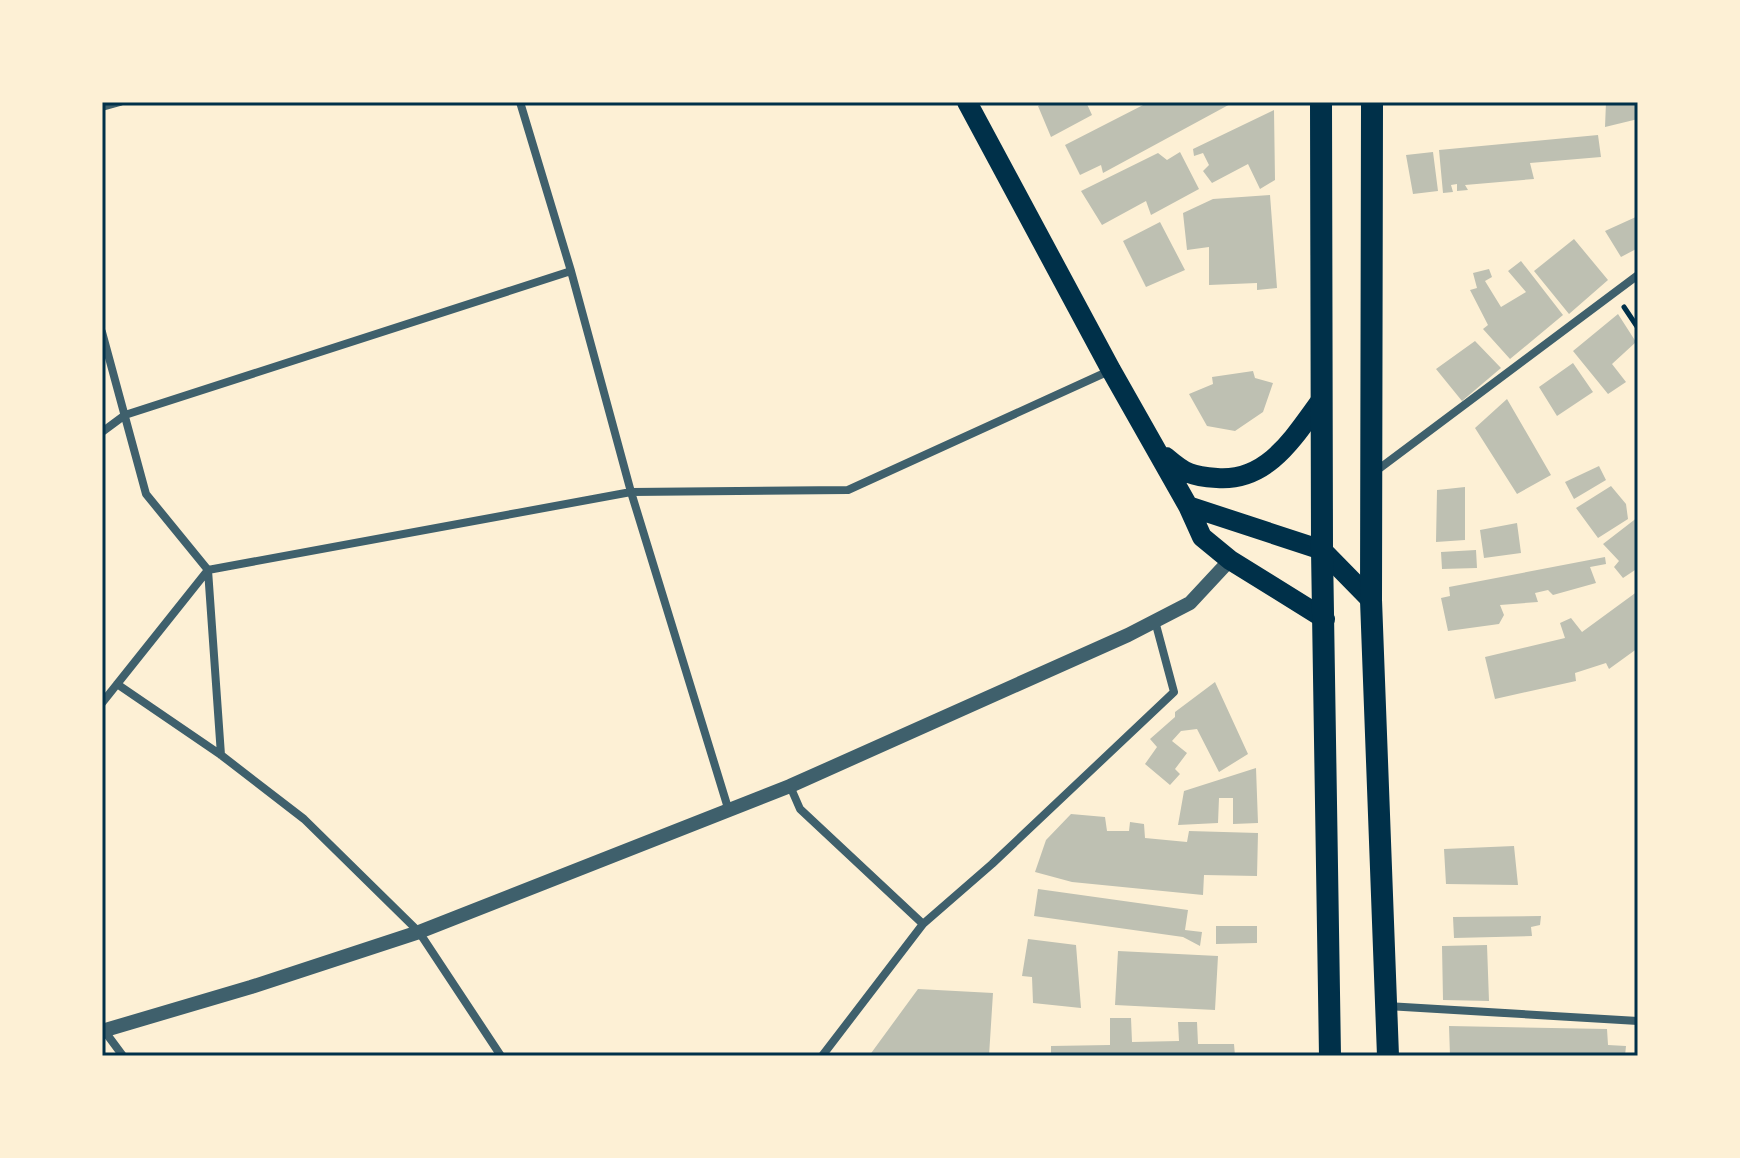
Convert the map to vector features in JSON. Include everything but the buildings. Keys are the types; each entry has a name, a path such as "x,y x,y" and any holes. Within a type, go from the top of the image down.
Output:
{"highway":[{"path":"1321,102 1322,550 1330,1056"},
{"path":"1372,102 1371,600 1388,1056"}],"main road":[{"path":"967,102 1188,506 1202,537 1230,560 1325,619"},
{"path":"1154,446 1186,474 1234,479 1252,475 1287,446 1322,399"},
{"path":"1188,506 1322,550 1371,600"}],"street":[{"path":"102,107 120,102"},
{"path":"520,102 571,271 631,492 728,808"},
{"path":"102,432 125,415 571,271"},
{"path":"1372,474 1638,275"},
{"path":"102,332 146,494 208,570 221,755"},
{"path":"102,703 208,570 631,492 848,490 1111,370"},
{"path":"123,1056 102,1030 251,987 419,932 790,786 1155,621 1190,603 1230,560"},
{"path":"822,1056 923,924 992,864 1174,692 1155,621"},
{"path":"117,684 221,755 304,819 419,932 501,1056"},
{"path":"790,786 800,809 923,924"},
{"path":"1387,1006 1638,1021"}]}
